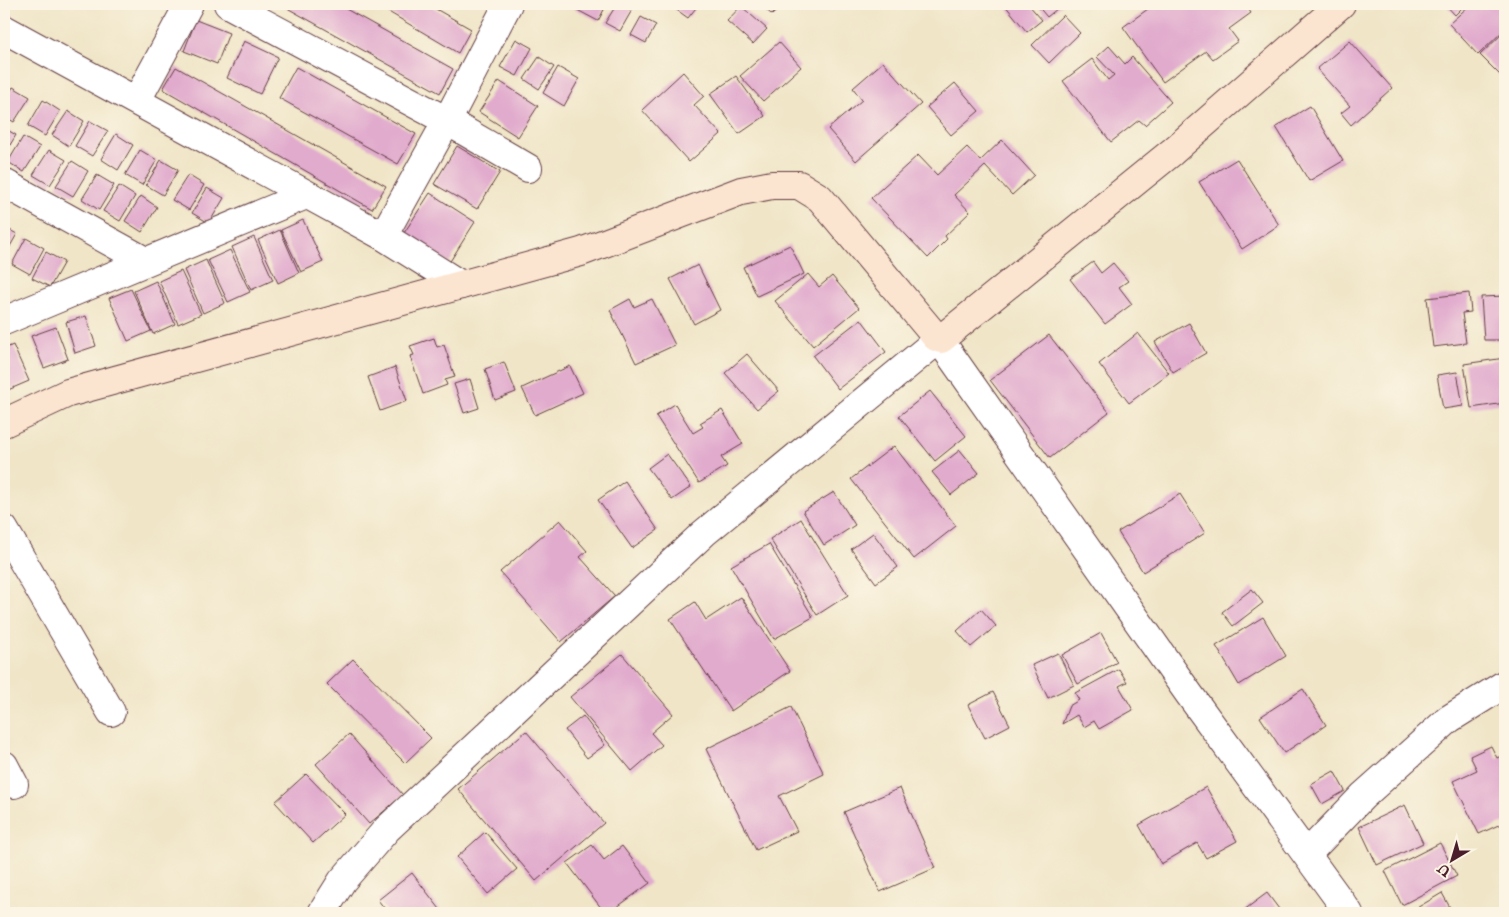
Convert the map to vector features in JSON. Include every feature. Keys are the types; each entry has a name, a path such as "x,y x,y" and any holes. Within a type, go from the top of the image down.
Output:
{"street":[{"path":"137,100 189,4"},
{"path":"228,4 447,121 528,168"},
{"path":"383,236 447,121 508,4"},
{"path":"322,913 353,867 387,829 704,533 939,339 951,333 1172,152 1341,4"},
{"path":"4,29 383,236 461,285"},
{"path":"4,183 146,261"},
{"path":"4,423 68,393 581,252 740,191 772,184 799,185 829,206 939,339 1189,694 1349,913"},
{"path":"4,321 306,195"},
{"path":"4,529 111,712"},
{"path":"1307,854 1363,796 1449,718 1505,684"}],"building":[{"path":"280,4 337,4 453,69 440,93"},
{"path":"375,4 427,4 471,29 458,53"},
{"path":"566,4 607,4 598,21"},
{"path":"617,4 632,10 620,31 605,23"},
{"path":"677,4 699,4 688,18 674,8"},
{"path":"760,4 784,4 772,15"},
{"path":"1004,4 1028,4 1042,20 1027,32"},
{"path":"1036,4 1063,4 1047,17"},
{"path":"1150,4 1245,4 1251,13 1229,29 1238,41 1213,59 1206,51 1163,82 1123,27 1152,6"},
{"path":"1445,4 1466,4 1455,15"},
{"path":"1471,4 1505,4 1505,29 1478,55 1449,24"},
{"path":"741,6 767,29 753,44 727,21"},
{"path":"1063,15 1080,33 1049,63 1032,45"},
{"path":"641,17 656,25 646,43 631,35"},
{"path":"196,20 229,33 217,64 184,51"},
{"path":"1505,31 1505,43 1502,47 1505,50 1505,80 1480,55"},
{"path":"516,39 532,48 517,76 500,67"},
{"path":"244,41 278,57 260,94 227,78"},
{"path":"1350,41 1392,88 1351,125 1341,113 1350,106 1317,69"},
{"path":"779,42 801,67 763,101 740,76"},
{"path":"1109,46 1125,64 1132,57 1171,102 1145,125 1139,120 1111,142 1063,81 1092,59 1108,80 1114,75 1097,57"},
{"path":"539,57 554,67 539,89 524,79"},
{"path":"883,62 921,104 856,161 828,129 862,100 853,88"},
{"path":"176,67 386,186 372,209 163,89"},
{"path":"296,67 416,134 398,164 279,98"},
{"path":"558,67 579,79 564,106 543,93"},
{"path":"683,72 704,96 694,105 721,134 689,162 642,110"},
{"path":"736,76 765,116 739,134 710,94"},
{"path":"499,81 538,106 518,137 479,112"},
{"path":"955,83 979,111 951,135 927,107"},
{"path":"13,87 30,97 14,122 4,116 4,102"},
{"path":"43,100 60,111 45,136 28,126"},
{"path":"1310,106 1343,161 1309,181 1276,127"},
{"path":"68,111 84,121 69,146 52,135"},
{"path":"90,121 108,131 92,156 75,146"},
{"path":"4,128 16,135 4,155"},
{"path":"116,134 133,145 118,170 101,159"},
{"path":"23,137 40,147 24,172 8,162"},
{"path":"1002,140 1034,175 1012,195 985,166 954,195 970,212 945,236 947,239 928,258 871,198 918,155 937,175 967,147 980,161"},
{"path":"457,146 500,172 477,209 434,184"},
{"path":"49,150 66,160 50,185 33,175"},
{"path":"140,150 157,160 142,185 125,175"},
{"path":"1237,159 1279,225 1242,249 1199,182"},
{"path":"161,160 178,170 163,195 146,185"},
{"path":"72,161 88,171 73,196 56,186"},
{"path":"97,175 114,185 99,210 82,199"},
{"path":"188,175 204,185 189,210 172,200"},
{"path":"119,186 135,196 120,221 103,211"},
{"path":"207,188 224,198 209,223 192,213"},
{"path":"430,193 475,222 449,263 404,233"},
{"path":"141,196 157,207 142,232 125,221"},
{"path":"303,220 323,262 301,272 281,230"},
{"path":"4,227 17,234 4,257"},
{"path":"280,230 299,273 278,283 258,240"},
{"path":"254,237 273,280 251,290 232,247"},
{"path":"26,238 44,248 30,274 12,264"},
{"path":"790,245 804,274 757,296 743,267"},
{"path":"230,250 250,292 228,302 208,260"},
{"path":"46,252 64,262 50,287 32,278"},
{"path":"206,260 225,303 203,313 184,270"},
{"path":"1093,262 1101,273 1113,263 1128,281 1119,287 1132,304 1105,324 1070,279"},
{"path":"698,265 720,310 694,324 670,279"},
{"path":"181,271 201,314 178,324 159,281"},
{"path":"808,274 819,287 832,276 859,308 813,346 775,301"},
{"path":"156,281 175,324 153,334 134,291"},
{"path":"131,289 151,331 128,341 109,298"},
{"path":"1469,293 1471,312 1462,313 1466,343 1433,347 1427,298"},
{"path":"1505,296 1505,340 1484,340 1481,297"},
{"path":"630,299 634,307 652,299 675,345 636,363 610,310"},
{"path":"86,316 96,346 75,353 66,322"},
{"path":"861,319 886,352 838,389 813,356"},
{"path":"1189,323 1206,353 1173,372 1155,342"},
{"path":"56,327 68,359 44,368 31,336"},
{"path":"1138,333 1169,373 1129,403 1099,364"},
{"path":"1049,335 1109,412 1050,458 990,380"},
{"path":"434,338 437,347 444,345 455,377 445,380 447,385 423,394 410,356 414,355 410,346"},
{"path":"13,345 29,381 8,390 4,380 4,349"},
{"path":"747,354 779,391 757,409 725,373"},
{"path":"1505,358 1505,403 1471,408 1464,364"},
{"path":"504,362 516,392 495,400 485,369"},
{"path":"570,366 583,393 535,415 522,388"},
{"path":"395,367 407,401 380,411 368,377"},
{"path":"1457,372 1463,406 1443,409 1437,375"},
{"path":"470,379 479,408 464,413 454,384"},
{"path":"930,391 966,436 935,461 899,416"},
{"path":"675,404 693,433 703,427 700,423 722,410 743,444 721,457 727,466 699,483 656,416"},
{"path":"894,446 956,526 914,559 851,479"},
{"path":"960,450 979,473 951,495 932,472"},
{"path":"667,454 691,487 672,500 648,468"},
{"path":"625,481 658,530 632,548 598,500"},
{"path":"834,492 855,525 824,545 803,511"},
{"path":"1180,494 1205,533 1143,572 1118,532"},
{"path":"801,519 848,595 817,615 770,539"},
{"path":"560,520 587,551 580,557 615,596 561,642 500,572"},
{"path":"873,533 898,567 876,583 851,549"},
{"path":"769,544 813,617 774,639 731,566"},
{"path":"1252,589 1263,603 1233,626 1222,612"},
{"path":"741,597 790,671 731,711 670,619 695,602 706,620"},
{"path":"981,609 996,626 971,647 957,631"},
{"path":"1263,617 1286,656 1239,685 1216,646"},
{"path":"1101,633 1117,662 1078,684 1062,655"},
{"path":"1058,653 1074,685 1048,698 1032,665"},
{"path":"622,654 673,714 651,733 662,745 632,771 570,697"},
{"path":"353,659 431,738 405,763 327,684"},
{"path":"1119,669 1127,682 1119,686 1133,710 1099,729 1094,721 1084,727 1077,715 1062,724 1069,706 1079,700 1075,693"},
{"path":"1303,689 1326,725 1284,753 1260,717"},
{"path":"993,692 1010,725 985,738 968,705"},
{"path":"791,707 824,774 779,796 797,831 756,850 706,749"},
{"path":"583,716 605,745 587,758 565,730"},
{"path":"526,731 604,823 536,881 458,789"},
{"path":"349,734 403,795 369,824 316,764"},
{"path":"1491,746 1497,758 1505,754 1505,822 1479,834 1453,781 1477,770 1470,756"},
{"path":"1334,771 1345,791 1322,804 1311,784"},
{"path":"306,774 345,814 313,843 275,802"},
{"path":"1206,787 1237,841 1206,858 1197,843 1161,864 1139,825"},
{"path":"900,788 935,868 880,892 844,812"},
{"path":"1405,805 1423,843 1377,865 1359,827"},
{"path":"485,832 517,869 488,894 457,857"},
{"path":"1440,843 1457,876 1402,905 1385,871"},
{"path":"592,845 604,860 622,846 650,883 609,913 605,913 567,863"},
{"path":"412,873 443,913 388,913 378,900"},
{"path":"1267,893 1282,913 1240,913"},
{"path":"1442,893 1453,913 1418,913 1415,909"}]}
